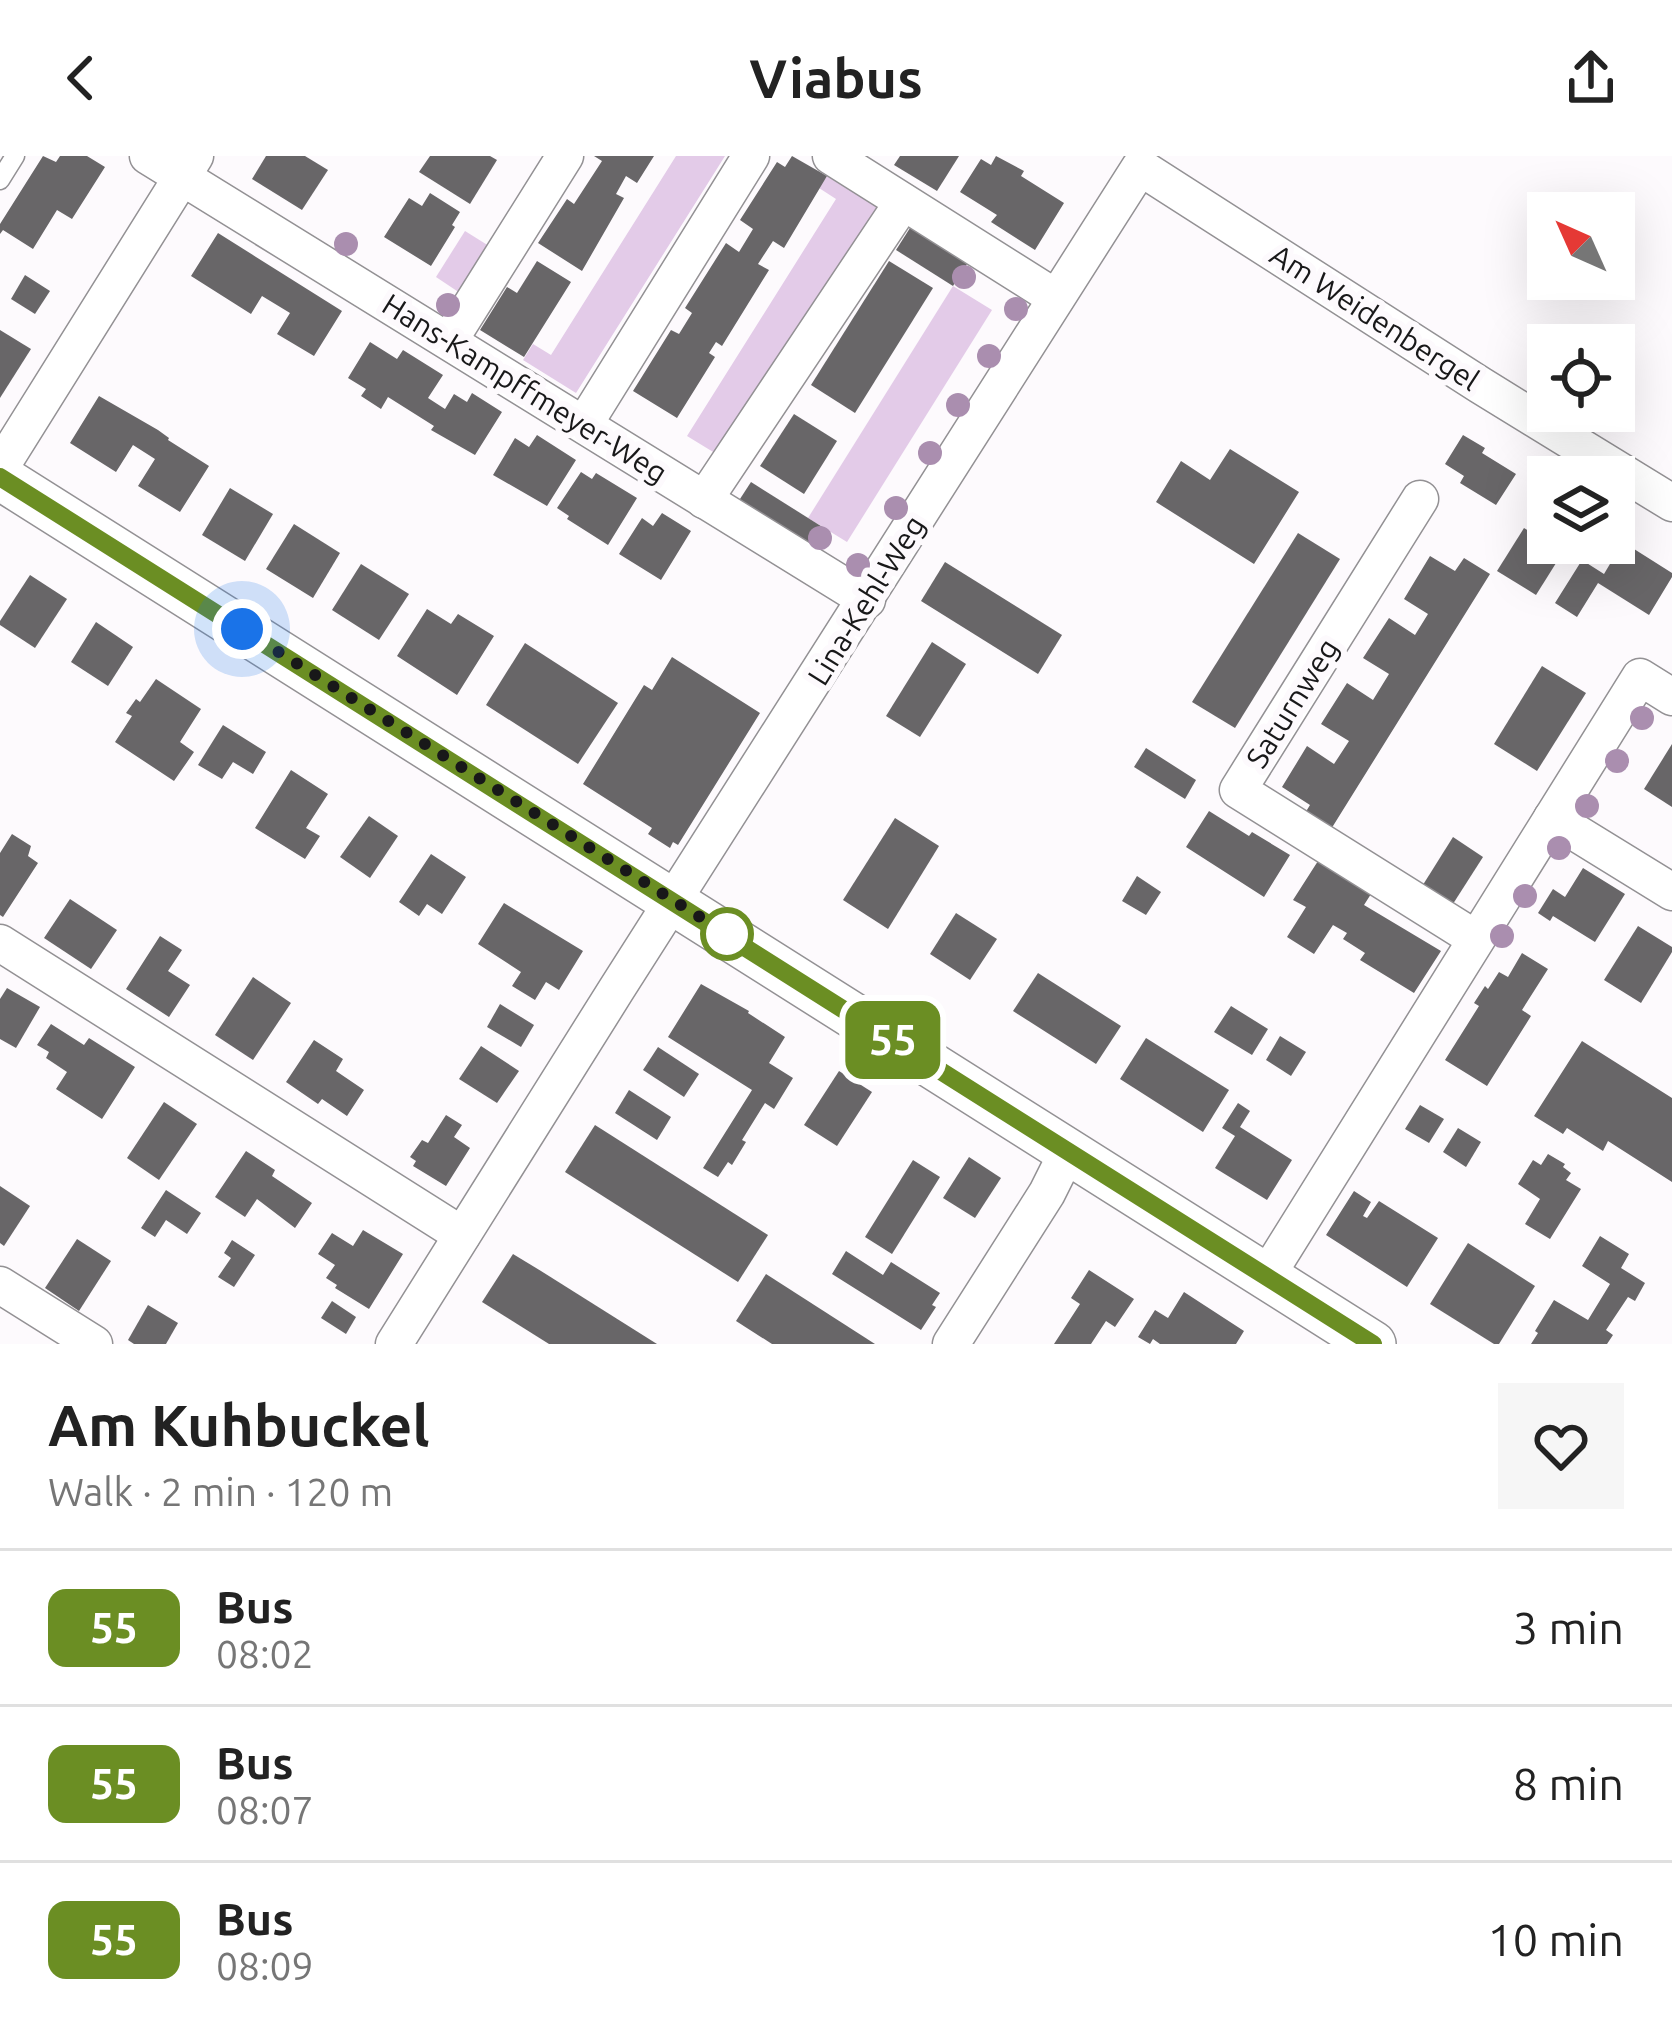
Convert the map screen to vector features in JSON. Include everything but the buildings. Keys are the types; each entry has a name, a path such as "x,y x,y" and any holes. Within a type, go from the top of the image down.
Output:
{"street":[{"name":"Hans-Kampffmeyer-Weg","path":"148,156 189,167 449,340 867,599"},
{"path":"449,340 565,156"},
{"path":"585,423 751,156"},
{"path":"831,156 1056,298"},
{"path":"189,167 0,472 1373,1344"},
{"name":"Lina-Kehl-Weg","path":"394,1344 1140,167"},
{"name":"Am Weidenbergel","path":"1140,167 1480,386 1672,503"},
{"path":"704,500 903,202"},
{"name":"Saturnweg","path":"1420,499 1238,790 1475,939"},
{"path":"1266,1277 1640,677 1672,697"},
{"path":"1552,818 1672,892"},
{"path":"0,943 462,1234"},
{"path":"951,1344 1047,1193 1068,1151"},
{"path":"0,1285 94,1344"}],"lane":[{"path":"0,180 15,156"}],"shaded area":[{"path":"676,156 725,156 576,393 523,360 533,344 551,355"},
{"path":"827,176 879,208 723,458 687,436 836,199 819,188"},
{"path":"465,231 489,246 460,293 436,277"},
{"path":"953,286 992,310 847,542 808,518"}],"bus line":[{"name":"55","path":"0,477 1373,1344"}],"route":[{"path":"242,629 727,934"}]}
